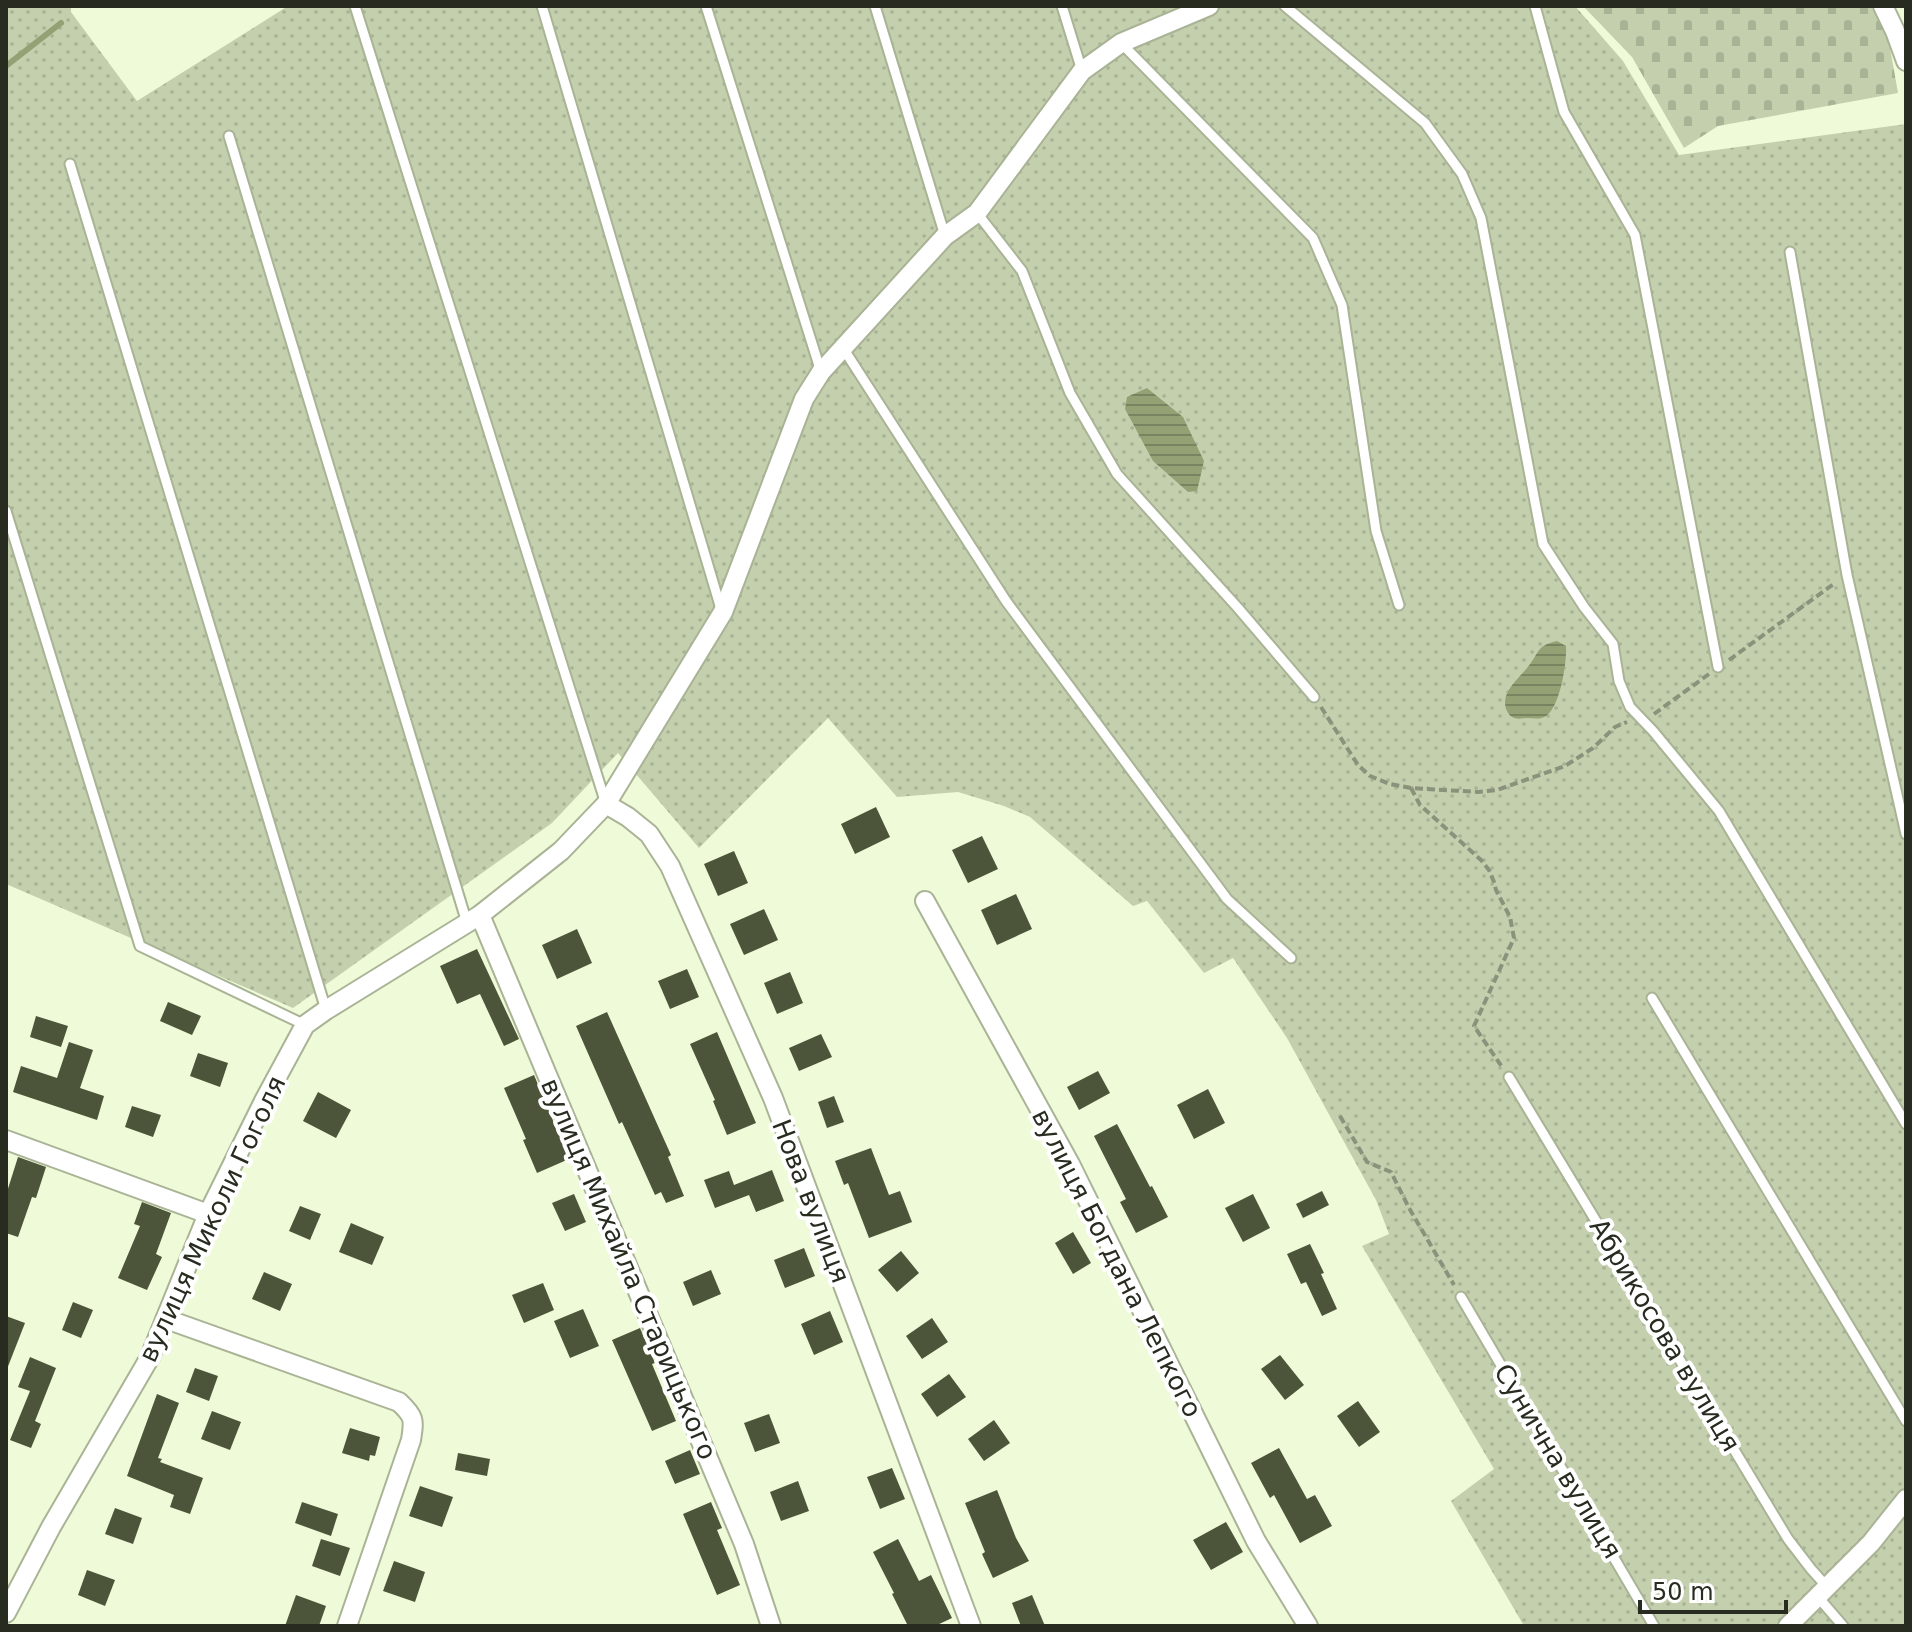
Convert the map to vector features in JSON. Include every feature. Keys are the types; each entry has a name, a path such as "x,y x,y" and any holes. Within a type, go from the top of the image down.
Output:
{"street":[{"path":"1883,6 1906,61"},
{"name":"вулиця Миколи Гоголя","path":"6,1613 51,1527 150,1357 208,1214 305,1025 473,919 561,851 606,804 723,612 804,399 821,372 945,236 977,213 1082,71 1121,43 1201,7"},
{"name":"Нова вулиця","path":"606,804 649,834 670,866 683,895 773,1098 971,1626"},
{"name":"вулиця Богдана Лепкого","path":"925,901 1070,1164 1256,1541 1308,1626"},
{"name":"вулиця Михайла Старицького","path":"473,919 744,1544 771,1626"},
{"path":"6,1140 208,1214"},
{"path":"166,1319 399,1402 408,1411 414,1422 411,1440 347,1626"},
{"path":"1788,1626 1871,1543 1906,1499"}],"lane":[{"path":"355,6 606,804"},
{"path":"542,6 723,612"},
{"path":"706,6 821,372"},
{"path":"875,6 945,236"},
{"path":"1062,6 1082,71"},
{"path":"1285,6 1425,123 1462,174 1481,218 1543,544 1584,607 1613,644 1619,681 1630,707 1719,811 1906,1124"},
{"path":"1535,6 1564,112 1635,235 1718,667"},
{"path":"1121,43 1313,238 1342,305 1376,531 1399,605"},
{"path":"229,136 473,919"},
{"path":"70,164 326,1010"},
{"path":"977,213 1022,271 1070,393 1117,474 1314,697"},
{"path":"1790,252 1847,575 1906,834"},
{"path":"843,348 1006,601 1227,899 1291,958"},
{"path":"6,511 140,946 305,1025"},
{"path":"1652,998 1906,1421"},
{"name":"Абрикосова вулиця","path":"1509,1077 1843,1626"},
{"name":"Сунична вулиця","path":"1461,1297 1654,1626"}],"path":[{"path":"1314,697 1358,765 1370,776 1411,788 1478,792 1497,790 1565,766 1593,748 1615,727 1655,713 1847,575"},
{"path":"1411,788 1420,805 1489,870 1510,917 1514,938 1474,1026 1509,1077"},
{"path":"1340,1116 1367,1162 1391,1172 1461,1297"}],"green space":[{"path":"6,6 71,6 71,12 137,101 288,6 1575,6 1623,61 1679,155 1906,124 1906,1626 1524,1626 1451,1501 1494,1469 1362,1246 1389,1234 1376,1200 1287,1038 1233,958 1204,973 1147,901 1133,906 1030,817 958,792 897,797 828,718 699,848 618,753 552,823 293,1008 6,884"},
{"path":"1583,6 1875,6 1887,31 1898,93 1718,126 1684,148 1632,57"}],"shaded area":[{"path":"1147,388 1183,417 1204,461 1197,491 1188,492 1153,461 1125,409 1127,397"},
{"path":"1557,641 1566,646 1565,663 1562,684 1551,711 1539,718 1513,717 1505,705 1507,693 1541,648"}],"building":[{"path":"876,807 890,837 855,854 841,824"},
{"path":"982,836 998,869 968,883 952,850"},
{"path":"734,851 748,883 718,896 704,864"},
{"path":"1016,894 1032,929 997,945 981,910"},
{"path":"764,909 778,940 744,955 730,924"},
{"path":"577,929 592,963 557,979 542,945"},
{"path":"477,949 519,1039 504,1046 480,994 457,1004 440,966"},
{"path":"687,969 699,997 670,1009 658,981"},
{"path":"790,972 803,1003 777,1014 764,983"},
{"path":"168,1002 201,1016 192,1035 160,1021"},
{"path":"607,1012 671,1155 668,1157 684,1196 666,1203 661,1192 655,1195 622,1122 619,1124 576,1026"},
{"path":"36,1016 68,1026 61,1047 30,1037"},
{"path":"717,1032 756,1123 727,1135 690,1044"},
{"path":"821,1034 832,1057 799,1071 789,1048"},
{"path":"69,1042 93,1050 80,1088 104,1096 97,1120 13,1092 21,1066 57,1078"},
{"path":"198,1053 228,1063 220,1087 190,1076"},
{"path":"1098,1071 1110,1093 1079,1110 1067,1087"},
{"path":"534,1075 569,1159 537,1173 504,1088"},
{"path":"1208,1089 1225,1123 1194,1139 1177,1105"},
{"path":"318,1092 351,1110 336,1138 303,1121"},
{"path":"834,1096 844,1122 827,1128 818,1102"},
{"path":"132,1106 161,1115 153,1137 125,1127"},
{"path":"1117,1124 1168,1217 1136,1233 1120,1202 1126,1199 1094,1136"},
{"path":"871,1148 889,1195 900,1191 912,1222 869,1238 848,1183 844,1185 835,1161"},
{"path":"18,1157 46,1167 18,1237 6,1233 6,1195"},
{"path":"772,1170 784,1201 756,1212 749,1195 715,1208 704,1180 729,1171 734,1185"},
{"path":"1322,1191 1329,1205 1303,1218 1296,1204"},
{"path":"574,1194 586,1222 565,1231 552,1203"},
{"path":"1253,1194 1270,1228 1243,1242 1225,1208"},
{"path":"142,1202 171,1213 156,1254 162,1257 147,1290 118,1278 140,1226 134,1224"},
{"path":"300,1206 321,1214 310,1240 289,1231"},
{"path":"351,1223 384,1237 372,1265 339,1252"},
{"path":"1073,1232 1091,1263 1073,1274 1055,1243"},
{"path":"1310,1244 1337,1309 1322,1316 1306,1282 1301,1284 1287,1254"},
{"path":"804,1248 815,1276 785,1288 774,1260"},
{"path":"901,1251 919,1273 897,1292 878,1270"},
{"path":"711,1270 721,1294 693,1306 683,1282"},
{"path":"264,1272 292,1284 280,1311 252,1299"},
{"path":"543,1283 554,1310 524,1323 512,1295"},
{"path":"73,1302 93,1310 81,1338 62,1330"},
{"path":"583,1309 599,1346 570,1358 554,1321"},
{"path":"830,1311 843,1342 814,1355 801,1324"},
{"path":"6,1316 25,1323 7,1369 6,1369"},
{"path":"932,1318 948,1342 922,1359 906,1336"},
{"path":"640,1328 676,1421 652,1431 612,1340"},
{"path":"1280,1355 1304,1385 1285,1400 1261,1369"},
{"path":"30,1357 56,1368 35,1421 41,1424 31,1448 10,1440 30,1391 18,1387"},
{"path":"195,1368 218,1376 209,1401 186,1392"},
{"path":"949,1374 966,1397 937,1417 921,1394"},
{"path":"157,1394 179,1403 158,1458 162,1459 160,1462 203,1478 190,1514 170,1507 174,1495 127,1476"},
{"path":"1358,1401 1380,1432 1359,1447 1337,1416"},
{"path":"212,1411 241,1422 230,1450 201,1439"},
{"path":"769,1414 780,1443 755,1452 744,1423"},
{"path":"994,1420 1010,1443 984,1461 968,1439"},
{"path":"350,1428 380,1437 375,1456 370,1455 369,1461 342,1453"},
{"path":"1279,1448 1307,1499 1315,1495 1332,1526 1300,1543 1274,1495 1270,1498 1251,1463"},
{"path":"690,1450 700,1474 675,1484 665,1461"},
{"path":"458,1453 490,1459 487,1476 455,1470"},
{"path":"892,1468 905,1499 880,1509 867,1477"},
{"path":"798,1481 809,1511 781,1521 770,1492"},
{"path":"420,1486 453,1497 442,1527 409,1516"},
{"path":"997,1490 1016,1538 1029,1561 993,1578 965,1503"},
{"path":"302,1502 338,1514 331,1536 295,1523"},
{"path":"711,1502 722,1528 717,1530 740,1585 717,1595 683,1514"},
{"path":"115,1508 142,1518 133,1544 105,1534"},
{"path":"1226,1522 1243,1552 1211,1570 1193,1540"},
{"path":"321,1539 350,1548 340,1576 312,1566"},
{"path":"898,1539 919,1581 931,1575 952,1618 935,1626 908,1626 873,1552"},
{"path":"394,1561 425,1572 415,1602 383,1591"},
{"path":"87,1570 115,1580 105,1606 78,1595"},
{"path":"296,1595 326,1606 319,1626 285,1626"},
{"path":"1032,1595 1045,1626 1021,1626 1012,1603"}],"waterway":[{"path":"6,66 61,23"}]}
